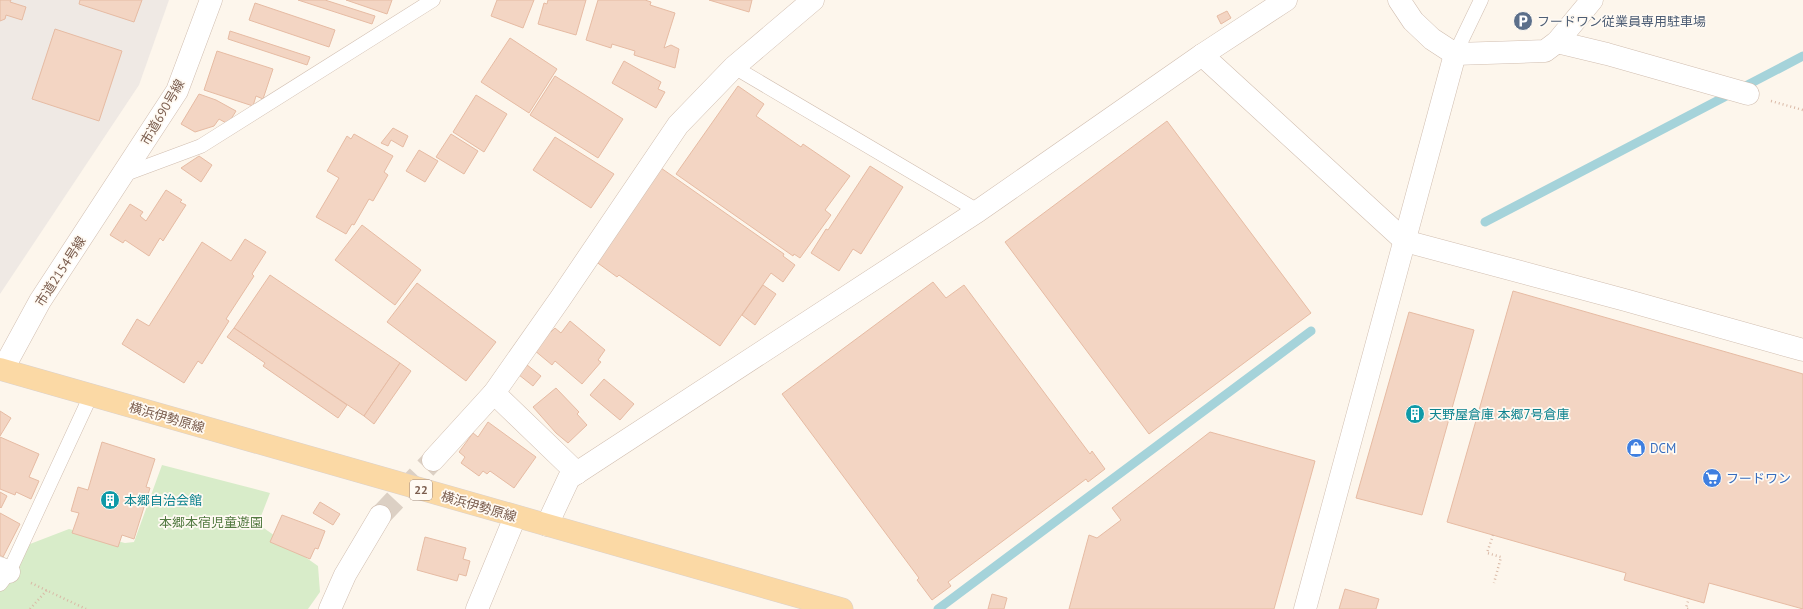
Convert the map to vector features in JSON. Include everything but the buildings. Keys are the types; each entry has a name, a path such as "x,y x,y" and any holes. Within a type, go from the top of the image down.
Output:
{"main road":[{"name":"横浜伊勢原線","path":"1,370 842,609"}],"street":[{"name":"市道690号線","path":"123,175 177,91 211,0"},
{"path":"433,460 494,393 678,125 734,67 812,0"},
{"path":"547,525 569,478 978,211 1202,55 1286,0"},
{"path":"1399,0 1413,21 1432,39 1456,54 1545,51 1557,42 1592,0"},
{"path":"1557,42 1607,54 1748,94"},
{"path":"1306,609 1404,241 1456,54"},
{"path":"1202,55 1404,241 1625,300 1803,350"},
{"name":"市道2154号線","path":"1,370 40,301 123,175"},
{"path":"494,393 577,473"},
{"path":"330,609 345,575 380,516"},
{"path":"477,609 514,517"}],"lane":[{"path":"123,175 201,146 433,0"},
{"path":"1456,54 1481,0"},
{"path":"734,67 978,211"},
{"path":"3,575 92,395"}],"path":[{"path":"1748,94 1803,110"},
{"path":"1493,535 1487,553 1501,557 1494,583"},
{"path":"3,575 47,590 86,609"},
{"path":"30,609 47,590"},
{"path":"1688,609 1686,608 1689,598"}],"shaded area":[{"path":"0,0 169,0 139,85 0,294"}],"green space":[{"name":"本郷本宿児童遊園","path":"162,465 270,493 258,524 318,566 320,592 308,609 0,609 0,580 30,544 69,529 125,543 134,542"}],"waterway":[{"path":"1485,222 1803,56"},
{"path":"938,609 1311,331"}],"tunnel":[{"path":"380,516 433,460"}],"place":[{"name":"フードワン従業員専用駐車場","path":"1523,21"},
{"name":"天野屋倉庫 本郷7号倉庫","path":"1415,414"},
{"name":"DCM","path":"1636,448"},
{"name":"フードワン","path":"1712,478"},
{"name":"本郷自治会館","path":"110,500"}]}
